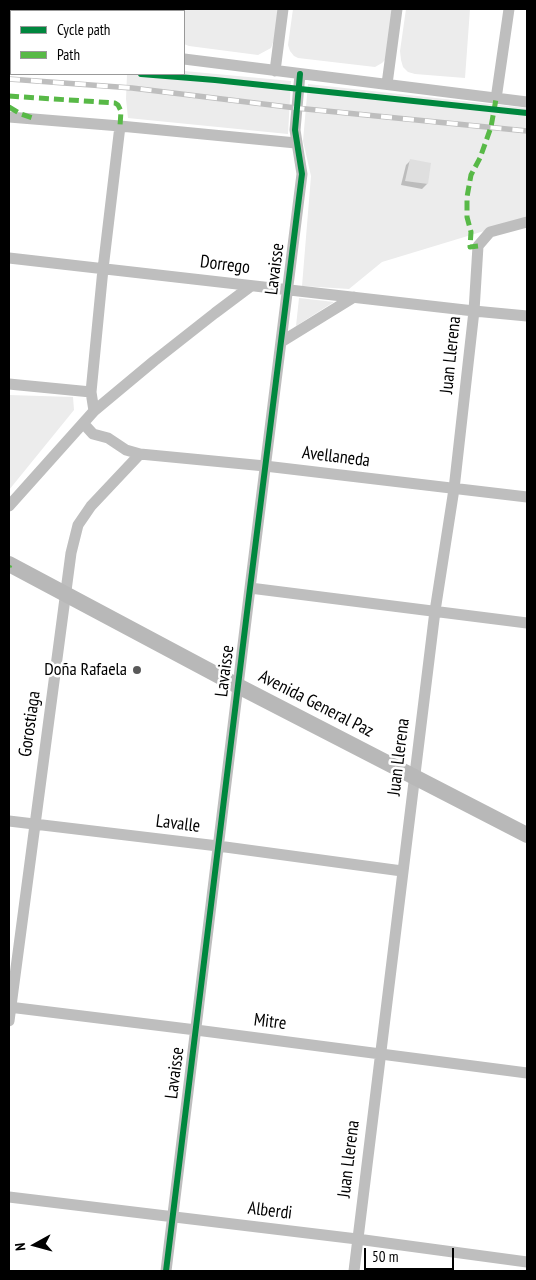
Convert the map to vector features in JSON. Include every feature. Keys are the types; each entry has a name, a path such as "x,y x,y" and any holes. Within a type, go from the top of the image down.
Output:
{"main road":[{"name":"Avenida General Paz","path":"9,564 238,686 527,835"}],"street":[{"path":"275,71 283,9"},
{"path":"387,84 397,9"},
{"path":"496,99 509,9"},
{"path":"185,59 527,102"},
{"name":"Lavaisse","path":"166,1271 302,174 296,143 295,123 300,74"},
{"path":"9,117 296,143"},
{"path":"94,411 91,392 120,126"},
{"name":"Juan Llerena","path":"354,1271 414,776 435,612 454,489 474,312 478,246 490,232 527,222"},
{"name":"Dorrego","path":"9,258 474,312 527,316"},
{"path":"9,506 94,411 154,360 252,286"},
{"path":"281,342 354,297"},
{"path":"9,384 91,392"},
{"name":"Avellaneda","path":"83,423 93,434 108,438 126,450 140,454 265,466 527,497"},
{"name":"Gorostiaga","path":"9,1021 71,553 78,525 91,506 140,454"},
{"path":"250,588 527,623"},
{"name":"Lavalle","path":"9,821 218,846 402,871"},
{"name":"Mitre","path":"10,1007 527,1073"},
{"name":"Alberdi","path":"9,1196 527,1262"}],"shaded area":[{"path":"278,9 274,40 271,48 258,55 189,46 185,44 185,10 178,10"},
{"path":"293,9 393,9 386,59 375,67 294,56 288,45"},
{"path":"406,9 470,9 465,78 415,74 408,72 403,67 400,51"},
{"path":"185,71 291,81 288,134 128,118 126,99 127,75 185,75"},
{"path":"308,84 527,108 527,218 382,262 349,289 302,286 311,176 303,141"},
{"path":"299,298 334,302 296,326"},
{"path":"9,395 73,397 74,410 9,490"}],"building":[{"path":"410,159 431,163 428,184 405,181"}],"railway":[{"path":"9,79 132,88 296,108 527,131"}],"marked path":[{"path":"9,96 115,103 121,111 120,126"},
{"path":"478,246 470,247 471,232 467,217 467,197 471,175 480,158 491,127 496,99"},
{"path":"9,107 21,114 36,119"}],"cycle path":[{"path":"166,1271 302,174 295,130 300,74"},
{"path":"153,75 527,113"}],"place":[{"name":"Doña Rafaela","path":"137,670"}]}
